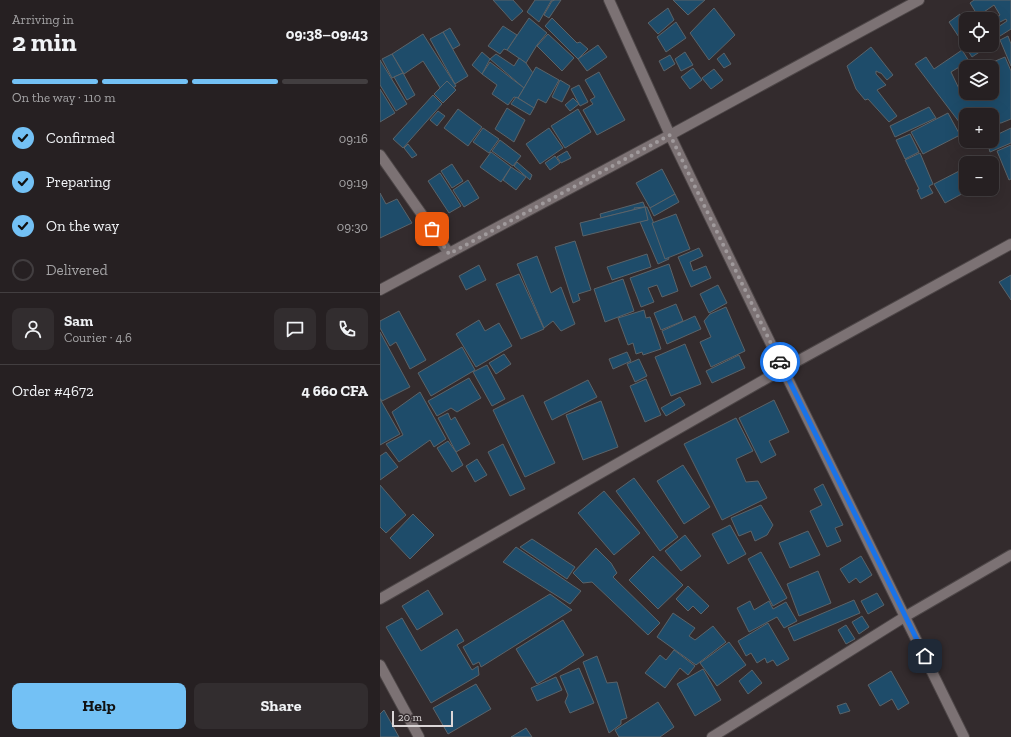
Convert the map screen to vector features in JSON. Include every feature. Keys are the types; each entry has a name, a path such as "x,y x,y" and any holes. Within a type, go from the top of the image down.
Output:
{"street":[{"path":"609,0 670,135 964,737"},
{"path":"380,290 919,0"},
{"path":"380,155 449,254"},
{"path":"380,599 783,369 1011,244"},
{"path":"712,737 906,616 1011,555"},
{"path":"380,665 419,737"}],"building":[{"path":"493,0 513,0 523,11 512,21"},
{"path":"535,0 553,0 539,22 527,12"},
{"path":"561,0 549,18 544,15 552,1"},
{"path":"673,0 705,0 688,15"},
{"path":"974,0 1011,0 1011,29 1000,36 999,26 1007,21 1006,19 1000,22 999,12 994,5 984,12 976,12 970,3"},
{"path":"668,8 674,20 658,34 648,23"},
{"path":"714,8 735,35 709,60 690,33"},
{"path":"959,15 959,37 949,22"},
{"path":"529,18 547,33 537,45 526,63 507,50"},
{"path":"552,18 577,43 580,42 588,49 578,59 545,26"},
{"path":"676,22 686,38 666,52 657,37"},
{"path":"503,26 517,35 507,50 504,49 500,54 488,46"},
{"path":"450,28 460,45 453,49 443,32"},
{"path":"443,32 468,76 455,84 430,39"},
{"path":"423,34 456,86 444,94 423,61 404,74 392,54"},
{"path":"548,34 574,58 562,71 537,46"},
{"path":"1008,36 1011,44 1011,66 1000,40"},
{"path":"598,45 607,57 587,71 578,59"},
{"path":"871,47 893,75 887,80 881,73 876,71 876,74 886,85 877,90 897,116 889,122 868,99 865,100 856,89 847,66"},
{"path":"482,52 490,59 482,74 472,65"},
{"path":"685,52 693,65 681,71 675,59"},
{"path":"959,52 963,52 968,60 959,60 959,67 951,72 959,89 959,100 999,100 999,60 998,60 1005,57 1011,71 1011,119 999,123 999,108 959,108 959,122 915,64 926,57 934,69"},
{"path":"969,52 980,52 972,57"},
{"path":"724,53 731,64 724,68 717,59"},
{"path":"392,54 403,73 392,78 382,59"},
{"path":"496,54 514,66 519,58 526,63 533,73 524,88 490,59"},
{"path":"670,55 675,64 664,71 659,61"},
{"path":"380,60 407,104 396,111 380,85"},
{"path":"490,62 524,88 518,98 514,97 508,105 492,94 497,85 482,74"},
{"path":"536,67 559,80 546,103 538,99 534,108 518,98"},
{"path":"693,68 702,80 690,89 681,77"},
{"path":"714,69 723,80 711,89 702,78"},
{"path":"599,72 625,120 597,135 583,110 593,104 590,100 595,97 585,80"},
{"path":"403,73 415,95 407,100 394,77"},
{"path":"560,80 570,86 562,102 552,97"},
{"path":"447,81 456,90 443,103 434,94"},
{"path":"579,85 588,102 580,106 571,89"},
{"path":"380,89 395,113 380,122"},
{"path":"433,95 442,104 403,148 393,139"},
{"path":"516,97 534,108 530,115 511,104"},
{"path":"573,98 579,104 570,111 565,105"},
{"path":"929,107 936,118 895,137 890,126"},
{"path":"507,108 525,120 514,142 495,129"},
{"path":"458,109 482,127 468,146 444,128"},
{"path":"578,109 591,132 565,148 551,126"},
{"path":"438,111 445,116 437,126 430,120"},
{"path":"948,113 959,136 923,154 911,132"},
{"path":"483,128 499,139 489,153 473,142"},
{"path":"549,128 563,148 540,164 526,144"},
{"path":"1011,128 1011,143 990,152 989,148 999,148 999,134"},
{"path":"910,134 919,152 905,159 896,140"},
{"path":"500,140 521,156 513,166 492,151"},
{"path":"408,144 417,155 412,158 404,148"},
{"path":"1011,145 1011,179 1009,180 997,151"},
{"path":"567,151 571,158 561,163 557,157"},
{"path":"491,152 511,167 501,182 480,167"},
{"path":"920,153 933,184 929,186 933,193 921,199 917,190 919,189 905,160"},
{"path":"555,156 560,163 550,170 545,163"},
{"path":"517,162 532,175 530,180 514,166"},
{"path":"452,164 463,181 452,188 441,171"},
{"path":"511,167 526,177 516,190 503,180"},
{"path":"662,169 675,194 650,208 636,183"},
{"path":"959,171 959,195 945,203 934,184"},
{"path":"440,173 461,206 449,213 428,181"},
{"path":"468,180 479,198 464,207 453,190"},
{"path":"380,193 386,204 397,199 412,223 380,238"},
{"path":"675,194 679,202 654,216 650,208"},
{"path":"643,202 645,207 601,218 600,214"},
{"path":"645,207 648,220 583,236 580,223"},
{"path":"647,207 669,259 658,264 634,208"},
{"path":"676,214 690,249 665,259 652,223"},
{"path":"575,241 591,290 578,294 580,300 573,303 555,247"},
{"path":"699,248 703,256 690,262 693,271 706,266 711,278 691,287 678,257"},
{"path":"647,254 651,267 612,280 607,267"},
{"path":"537,256 551,293 561,287 575,324 561,331 553,321 544,328 517,264"},
{"path":"669,264 678,291 662,297 657,285 648,288 654,302 641,307 630,278"},
{"path":"479,265 486,280 466,290 459,276"},
{"path":"519,274 544,329 521,339 496,284"},
{"path":"1011,275 1011,300 999,282"},
{"path":"623,279 634,311 605,322 594,289"},
{"path":"718,285 727,303 709,313 700,294"},
{"path":"676,304 683,321 661,330 654,313"},
{"path":"726,307 745,351 711,367 700,342 711,337 704,321 710,314"},
{"path":"644,310 646,318 650,317 661,349 643,355 642,352 636,354 633,343 628,345 618,318"},
{"path":"399,311 426,360 410,369 396,342 390,346 380,328 380,321"},
{"path":"695,316 701,329 667,344 662,331"},
{"path":"479,320 485,331 499,323 512,346 476,367 456,334"},
{"path":"380,332 410,387 382,401 380,398"},
{"path":"685,344 701,384 671,396 655,357"},
{"path":"462,347 475,370 431,396 418,373"},
{"path":"627,352 631,361 613,369 609,359"},
{"path":"504,354 511,364 496,374 489,363"},
{"path":"739,355 745,368 712,383 706,371"},
{"path":"639,359 647,376 635,382 627,364"},
{"path":"487,365 505,399 492,406 473,372"},
{"path":"469,378 481,398 457,412 451,408 437,416 428,401"},
{"path":"646,379 661,415 645,422 630,386"},
{"path":"588,380 597,397 552,420 544,402"},
{"path":"420,392 446,439 434,447 430,440 399,462 386,444 403,435 392,412"},
{"path":"523,395 555,463 525,477 493,410"},
{"path":"680,397 685,405 666,416 661,408"},
{"path":"380,399 400,434 380,445"},
{"path":"774,400 789,432 769,441 776,455 761,463 739,418"},
{"path":"601,401 618,447 583,460 566,415"},
{"path":"448,413 451,420 455,417 470,444 456,452 438,418"},
{"path":"736,418 753,451 736,459 746,482 758,481 767,498 722,520 684,444"},
{"path":"448,441 463,465 452,472 437,448"},
{"path":"503,444 525,489 510,496 488,452"},
{"path":"386,452 398,467 380,480 380,456"},
{"path":"477,459 487,475 475,482 466,466"},
{"path":"683,465 710,507 684,524 657,481"},
{"path":"634,478 678,537 660,551 616,491"},
{"path":"823,484 843,525 835,528 841,541 827,547 810,511 822,505 814,489"},
{"path":"380,485 406,515 386,533 380,527"},
{"path":"604,491 640,533 614,555 578,513"},
{"path":"761,505 773,525 767,535 755,541 751,531 739,536 731,518"},
{"path":"413,514 434,535 410,559 390,538"},
{"path":"730,525 746,554 728,564 712,534"},
{"path":"808,531 820,555 790,568 779,543"},
{"path":"685,535 701,556 681,571 665,551"},
{"path":"532,539 575,567 567,579 520,547"},
{"path":"516,547 581,591 570,604 503,562"},
{"path":"596,548 611,563 617,573 613,577 660,623 648,635 592,582 583,583 573,573"},
{"path":"761,552 787,598 773,606 748,559"},
{"path":"653,556 683,585 658,609 629,580"},
{"path":"861,556 872,575 860,583 856,578 849,583 840,569"},
{"path":"818,571 831,603 799,616 787,584"},
{"path":"688,586 709,606 701,614 693,606 688,611 676,599"},
{"path":"428,590 443,614 417,630 402,606"},
{"path":"877,593 884,605 868,614 861,601"},
{"path":"550,594 572,610 481,667 479,662 473,665 463,647"},
{"path":"854,600 860,613 794,641 788,628"},
{"path":"750,601 754,610 769,601 773,609 786,602 797,621 784,628 777,617 749,632 737,608"},
{"path":"673,613 695,628 689,636 695,640 713,626 726,642 696,665 657,637"},
{"path":"862,616 869,627 859,634 852,622"},
{"path":"402,618 421,651 457,629 464,641 457,645 472,670 478,666 479,675 431,703 386,627"},
{"path":"563,620 584,655 537,684 516,649"},
{"path":"768,623 789,659 777,666 773,660 767,663 765,658 757,663 751,653 746,656 738,641"},
{"path":"846,625 855,639 846,644 838,630"},
{"path":"729,642 746,665 717,686 700,663"},
{"path":"674,650 695,666 688,675 680,668 665,688 645,673 660,655 666,660"},
{"path":"597,656 607,683 617,682 627,718 621,720 621,724 609,733 583,662"},
{"path":"579,668 594,703 570,713 565,702 568,695 560,676"},
{"path":"703,669 721,700 695,716 677,684"},
{"path":"752,670 762,683 748,694 739,681"},
{"path":"891,671 909,703 898,710 892,699 880,706 868,685"},
{"path":"556,677 562,690 537,701 531,688"},
{"path":"476,684 491,709 448,734 433,708"},
{"path":"658,702 674,727 660,737 619,737 615,730"},
{"path":"846,703 850,711 840,714 837,706"},
{"path":"384,710 399,737 380,737 380,714"},
{"path":"526,728 532,737 511,737"}],"way so far":[{"path":"432,229 449,254 670,135 780,362"}],"route":[{"path":"780,362 925,656"}]}
